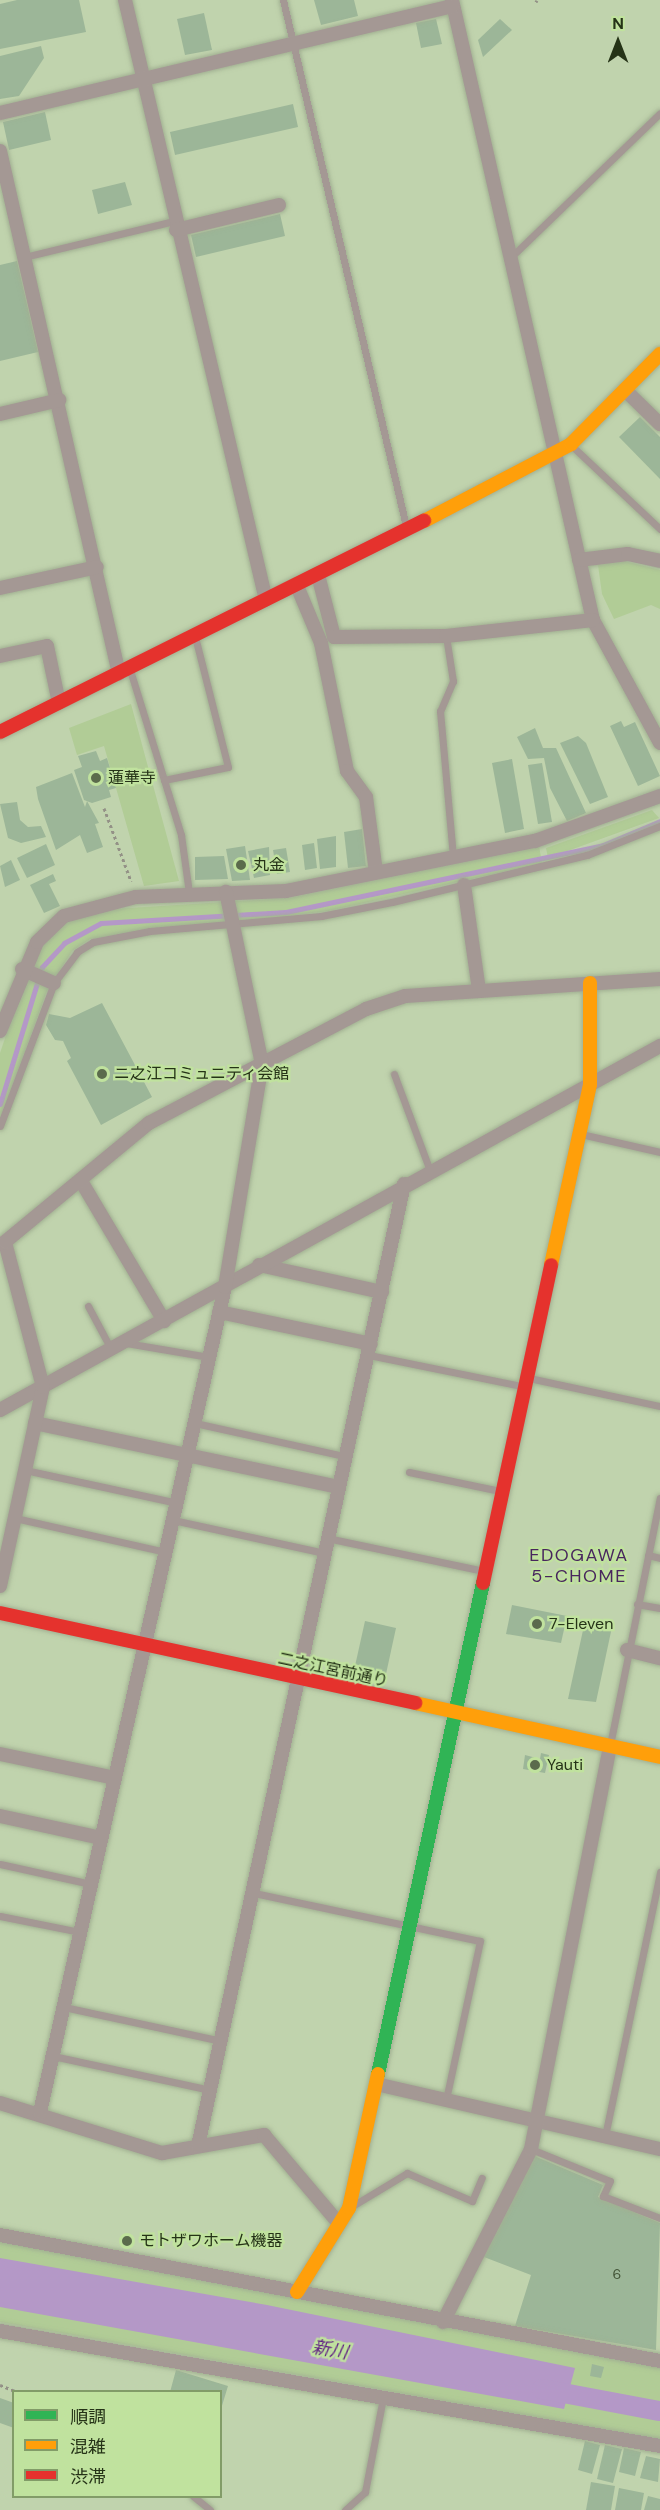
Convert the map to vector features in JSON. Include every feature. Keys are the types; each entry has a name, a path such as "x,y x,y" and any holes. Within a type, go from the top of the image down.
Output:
{"street":[{"path":"125,0 175,225 266,600"},
{"path":"0,112 294,44 452,3 593,620 660,743"},
{"path":"0,151 97,567 124,671"},
{"path":"175,225 279,205"},
{"path":"0,732 554,456 571,444 660,354"},
{"path":"625,390 660,424"},
{"path":"0,414 59,400"},
{"path":"579,560 628,554 660,561"},
{"path":"0,588 97,567"},
{"path":"318,575 334,637 446,636 593,620"},
{"path":"297,586 321,643 347,771 366,797 376,872"},
{"path":"0,656 47,646 59,703"},
{"path":"0,1031 22,969 36,942 64,916 136,897 189,893 286,891 535,841 660,797"},
{"path":"464,885 479,991"},
{"path":"40,2112 225,1287 261,1064 228,926 226,892"},
{"path":"22,969 54,984"},
{"path":"0,1586 43,1387 5,1242 149,1123 366,1009 405,996 660,979"},
{"path":"297,2292 337,2221 349,2208 455,1713 523,1381 590,1084 590,983"},
{"path":"0,1410 225,1287 259,1265 404,1184 660,1046"},
{"path":"81,1181 164,1321"},
{"path":"198,2146 404,1184"},
{"path":"259,1265 382,1292"},
{"path":"219,1311 370,1350"},
{"path":"35,1423 338,1487"},
{"name":"二之江宮前通り","path":"0,1613 660,1757"},
{"path":"627,1650 660,1658"},
{"path":"443,2322 531,2149 610,1746"},
{"path":"0,1754 115,1778"},
{"path":"0,1816 101,1838"},
{"path":"376,2084 660,2149"},
{"path":"0,2103 40,2112 162,2153 264,2135 337,2221"},
{"path":"0,2235 443,2322 660,2361"},
{"path":"0,2331 384,2395 660,2446"}],"lane":[{"path":"283,0 407,530"},
{"path":"509,259 660,113"},
{"path":"24,257 175,225"},
{"path":"571,444 660,529"},
{"path":"164,780 228,767 195,636"},
{"path":"446,636 453,681 440,711 453,856"},
{"path":"124,671 164,780 181,835 189,893"},
{"path":"0,1126 54,984 77,952 108,936 321,916 464,885 586,855 660,826"},
{"path":"394,1074 430,1171"},
{"path":"579,1133 660,1152"},
{"path":"88,1306 111,1350"},
{"path":"124,1343 209,1357"},
{"path":"370,1350 660,1406"},
{"path":"195,1423 344,1456"},
{"path":"25,1470 177,1503"},
{"path":"409,1472 500,1491"},
{"path":"610,1746 627,1650 659,1504"},
{"path":"15,1518 166,1552"},
{"path":"173,1520 324,1553"},
{"path":"327,1538 484,1571"},
{"path":"648,1555 660,1558"},
{"path":"637,1604 660,1608"},
{"path":"0,1864 92,1884"},
{"path":"604,2136 660,1872"},
{"path":"254,1893 480,1941 446,2100"},
{"path":"0,1917 80,1932"},
{"path":"64,2007 221,2041"},
{"path":"53,2056 210,2090"},
{"path":"531,2149 610,2181 603,2196 660,2218"},
{"path":"349,2208 407,2173 472,2201 482,2178"},
{"path":"345,2510 365,2492 384,2395"},
{"path":"195,2498 210,2510"}],"path":[{"path":"104,808 136,897"},
{"path":"0,2385 14,2390"}],"green space":[{"path":"624,561 660,570 660,609 651,605 614,619 602,594 598,565"},
{"path":"131,704 179,881 144,886 104,746 77,755 69,728"},
{"path":"652,810 659,818 548,858 546,848"},
{"path":"539,846 542,863 328,911 90,939 72,951 47,991 0,1120 0,1053 25,979 40,946 68,921 113,909 289,898"},
{"path":"0,2238 660,2367 660,2439 0,2322"}],"water":[{"path":"0,2258 267,2305 575,2368 564,2409 0,2307"}],"building":[{"path":"17,0 79,0 86,32 0,49 0,4"},
{"path":"314,0 354,0 358,16 321,25"},
{"path":"204,13 212,50 185,55 177,19"},
{"path":"436,19 442,44 421,48 416,23"},
{"path":"500,19 512,30 483,57 478,40"},
{"path":"41,46 44,58 19,96 0,99 0,56"},
{"path":"293,104 298,127 175,155 170,132"},
{"path":"45,112 51,140 9,150 3,122"},
{"path":"125,182 132,205 98,214 92,190"},
{"path":"280,214 285,236 196,257 191,235"},
{"path":"17,261 38,352 0,361 0,265"},
{"path":"640,417 660,437 660,479 619,437"},
{"path":"621,721 624,727 635,722 660,776 638,786 610,726"},
{"path":"535,728 543,748 556,748 586,813 567,821 550,788 544,758 528,759 517,737"},
{"path":"578,736 586,743 608,797 590,804 560,743"},
{"path":"96,751 100,761 107,758 116,788 109,790 111,797 92,803 84,800 74,770 82,767 78,756"},
{"path":"512,759 524,829 505,833 492,763"},
{"path":"542,763 552,822 538,824 528,765"},
{"path":"72,773 85,807 87,801 99,823 95,824 103,847 87,853 80,835 56,850 38,799 36,787"},
{"path":"17,802 20,820 28,827 41,826 46,837 21,843 8,838 0,804"},
{"path":"362,829 366,866 348,868 344,832"},
{"path":"336,836 336,867 320,869 317,839"},
{"path":"314,843 317,868 305,870 302,845"},
{"path":"46,844 55,865 27,878 17,858"},
{"path":"245,846 250,880 232,881 226,849"},
{"path":"269,847 270,875 254,878 248,851"},
{"path":"286,848 290,872 277,874 273,850"},
{"path":"224,856 228,879 195,880 195,857"},
{"path":"11,860 20,880 5,887 0,866"},
{"path":"53,874 56,881 49,884 60,906 44,913 30,885"},
{"path":"102,1003 152,1097 101,1125 67,1061 71,1058 63,1041 55,1040 46,1025 49,1014 70,1018"},
{"path":"512,1605 567,1616 561,1643 506,1634"},
{"path":"365,1621 396,1628 386,1674 355,1666"},
{"path":"585,1621 612,1627 596,1702 568,1699"},
{"path":"541,1753 549,1755 545,1773 523,1769 525,1755 540,1759"},
{"path":"532,2155 603,2185 598,2197 660,2223 656,2350 515,2326 531,2275 484,2257"},
{"path":"592,2364 604,2367 601,2378 590,2376"},
{"path":"176,2370 228,2386 222,2406 222,2390 171,2390"},
{"path":"0,2398 12,2402 12,2427 0,2423"},
{"path":"585,2441 600,2445 592,2474 578,2470"},
{"path":"605,2445 622,2449 613,2483 597,2479"},
{"path":"624,2448 641,2452 635,2476 619,2472"},
{"path":"646,2456 660,2459 658,2482 640,2478"},
{"path":"591,2482 615,2486 611,2510 586,2510"},
{"path":"619,2488 644,2493 641,2510 615,2510"},
{"path":"648,2496 660,2499 660,2510 644,2510"}],"waterway":[{"path":"0,1104 42,967 64,943 101,923 286,912 603,845 660,821"},
{"name":"新川","path":"542,2389 660,2411"}],"traffic: fast":[{"path":"378,2074 483,1583"}],"traffic: slow":[{"path":"424,521 571,444 660,354"},
{"path":"551,1265 590,1084 590,983"},
{"path":"415,1703 660,1757"},
{"path":"297,2292 349,2208 378,2074"}],"traffic: jam":[{"path":"0,732 424,521"},
{"path":"483,1583 551,1265"},
{"path":"0,1613 415,1703"}],"place":[{"name":"蓮華寺","path":"96,778"},
{"name":"丸金","path":"241,865"},
{"name":"ニ之江コミュニティ会館","path":"102,1074"},
{"name":"7-Eleven","path":"537,1624"},
{"name":"Yauti","path":"535,1765"},
{"name":"モトザワホーム機器","path":"127,2241"}],"district":[{"name":"EDOGAWA 5-CHOME","path":"579,1566"}]}
